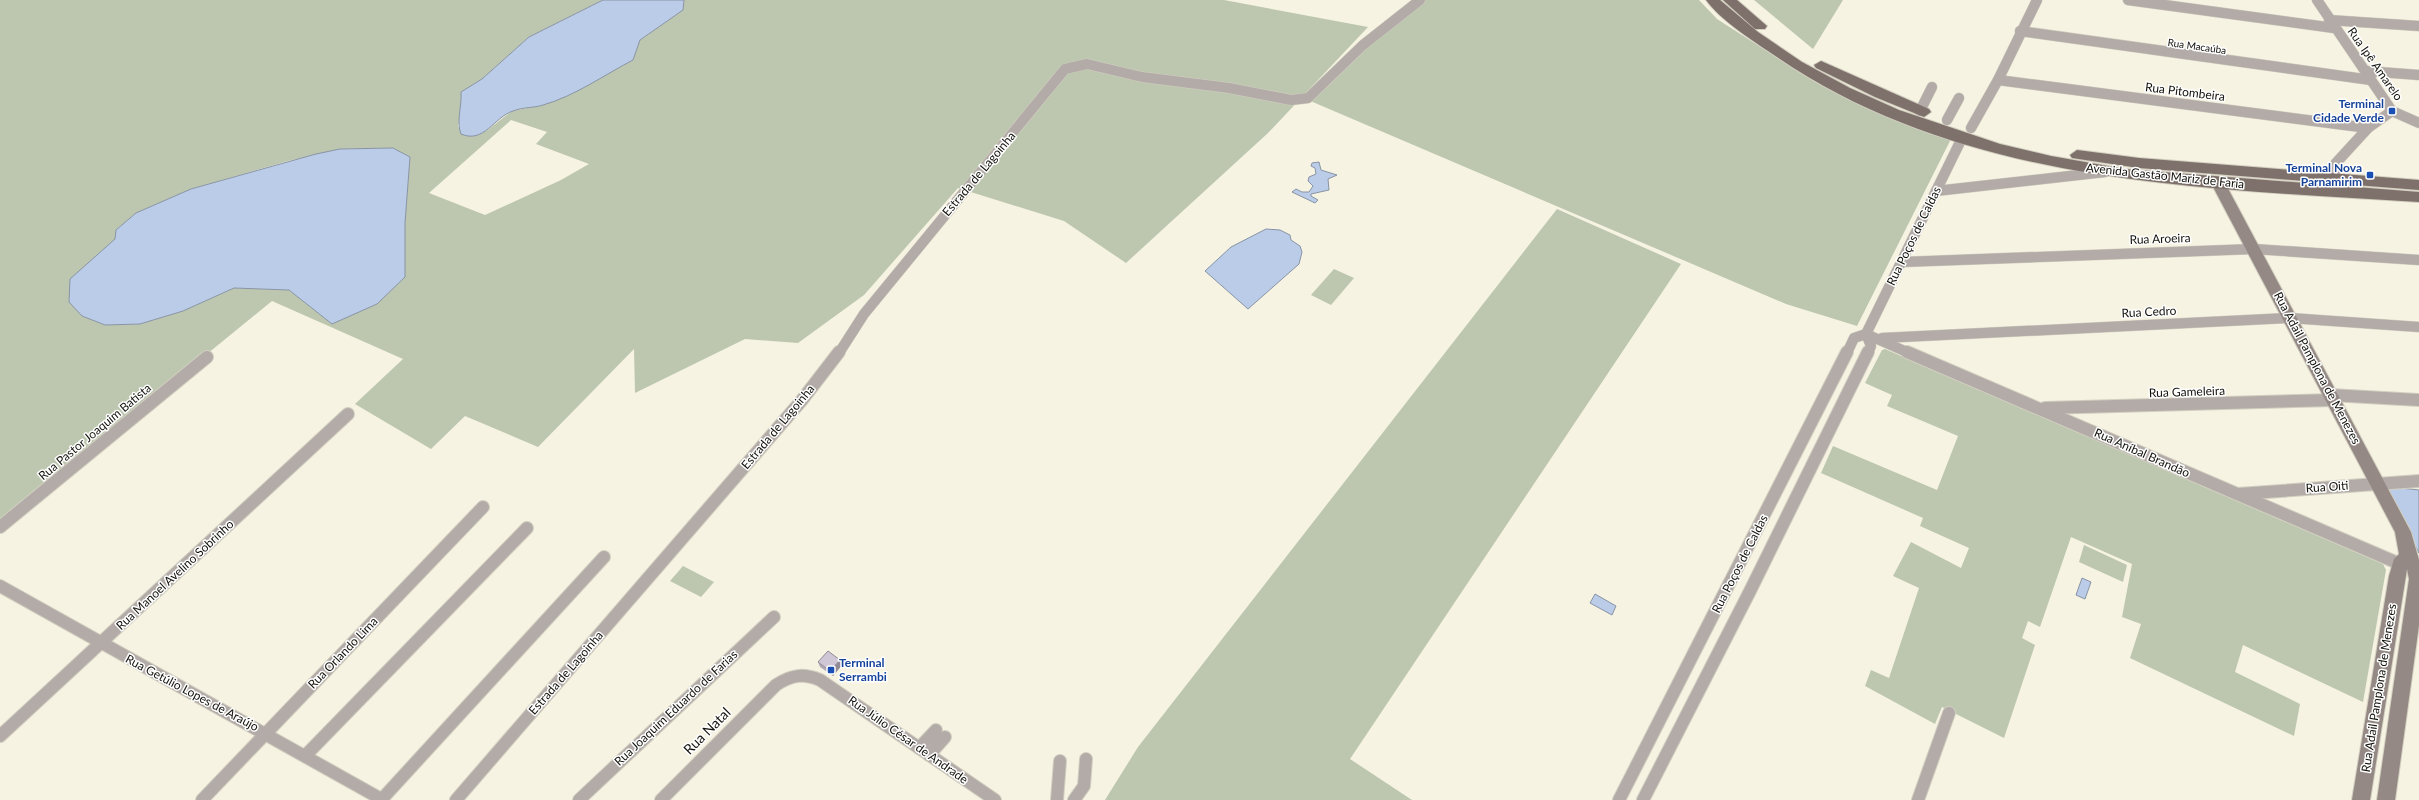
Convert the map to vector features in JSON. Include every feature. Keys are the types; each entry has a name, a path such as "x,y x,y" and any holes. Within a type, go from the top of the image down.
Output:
{"main road":[{"name":"Avenida Gastão Mariz de Faria","path":"1712,0 1727,15 1772,48 1876,98 2027,156 2105,172 2419,197"},
{"name":"Avenida Gastão Mariz de Faria","path":"1729,0 1790,47 1861,91"},
{"name":"Avenida Gastão Mariz de Faria","path":"1876,98 1920,110 1947,120 1966,133 2100,159 2419,185"},
{"name":"Rua Adail Pamplona de Menezes","path":"2218,182 2379,484 2403,532 2411,565 2418,579 2386,800"},
{"name":"Rua Adail Pamplona de Menezes","path":"2362,800 2383,664 2411,565"},
{"path":"2383,664 2387,669 2388,684 2401,693"},
{"path":"2378,701 2393,711 2391,723 2396,730"}],"street":[{"name":"Estrada de Lagoinha","path":"456,800 802,400 835,358 864,314 1062,72 1079,64 1142,77 1268,94 1290,100 1308,98 1363,45 1420,0"},
{"name":"Rua Poços de Caldas","path":"1619,800 1854,338 1866,334 1936,191 1966,133 1998,80 2020,31 2037,0"},
{"path":"2128,0 2334,28"},
{"name":"Rua Ipê Amarelo","path":"2317,0 2334,28 2392,111 2368,128 2335,164 2334,169 2336,179"},
{"path":"2329,20 2419,26"},
{"name":"Rua Macaúba","path":"2020,31 2371,80"},
{"path":"2366,72 2419,75"},
{"name":"Rua Pitombeira","path":"1998,80 2368,128"},
{"path":"1920,110 1932,87"},
{"path":"1947,120 1959,98"},
{"path":"2392,111 2419,123"},
{"path":"1936,191 2105,172"},
{"path":"2336,179 2344,192"},
{"name":"Rua Aroeira","path":"1902,262 2254,249 2419,260"},
{"name":"Rua Cedro","path":"1880,339 2290,318 2419,327"},
{"name":"Rua Poços de Caldas","path":"1643,800 1750,591 1871,346 1866,334"},
{"name":"Rua Aníbal Brandão","path":"1866,334 2235,494 2411,565"},
{"name":"Rua Pastor Joaquim Batista","path":"0,527 207,357"},
{"name":"Rua Gameleira","path":"2040,409 2332,398 2419,400"},
{"name":"Rua Manoel Avelino Sobrinho","path":"0,736 348,414"},
{"name":"Rua Oiti","path":"2235,494 2419,481"},
{"name":"Rua Orlando Lima","path":"202,800 484,507"},
{"path":"305,756 528,528"},
{"path":"383,800 604,557"},
{"name":"Rua Getúlio Lopes de Araújo","path":"0,586 100,645 267,732 305,756 383,800"},
{"name":"Rua Joaquim Eduardo de Farias","path":"578,800 774,617"},
{"name":"Rua Júlio César de Andrade","path":"776,685 792,675 802,674 820,680 995,800"},
{"name":"Rua Natal","path":"661,800 776,685"},
{"path":"1918,800 1949,713"},
{"path":"924,751 940,733"},
{"path":"1074,800 1082,792 1086,784 1086,759"},
{"path":"1057,800 1060,761"}],"green space":[{"path":"0,0 603,0 529,37 482,79 461,92 462,106 458,127 486,131 512,111 543,105 566,96 633,60 640,40 683,10 684,0 1224,0 1368,27 1268,133 1126,263 1064,221 958,188 864,295 798,343 745,339 635,393 634,349 538,447 465,416 431,449 355,404 403,359 272,301 0,523","holes":["511,120 547,132 536,144 589,164 561,180 485,215 429,193","393,148 410,157 405,223 405,277 332,324 289,290 234,288 183,311 140,324 105,325 82,316 95,257 115,239 116,230 136,213 191,189 288,161 340,149"]},
{"path":"1418,0 1699,0 1717,19 1815,82 1856,103 1951,139 1857,326 1786,304 1308,100"},
{"path":"1754,0 1843,0 1813,49"},
{"path":"1557,209 1681,264 1350,759 1412,800 1105,800 1138,747"},
{"path":"1334,269 1354,278 1331,305 1311,295"},
{"path":"1885,349 2383,564 2386,570 2363,702 2243,645 2235,672 2300,704 2294,736 2130,658 2141,624 2122,617 2132,564 2071,537 2040,627 2028,621 2022,638 2035,645 2004,738 1942,707 1935,724 1865,686 1871,670 1889,678 1919,588 1893,576 1911,542 1961,568 1969,548 1920,526 1923,518 1821,473 1833,446 1937,490 1958,436 1887,406 1892,395 1865,383 1882,350"},
{"path":"2084,545 2127,565 2123,582 2079,562"},
{"path":"683,566 714,582 701,597 670,581"}],"water":[{"path":"603,0 684,0 683,10 640,40 633,60 589,85 555,101 506,114 483,133 469,136 461,134 459,119 461,92 482,79 529,37"},
{"path":"393,148 410,157 405,223 405,277 377,304 332,324 289,290 234,288 183,311 140,324 105,325 82,316 69,302 70,279 115,239 116,230 136,213 191,189 316,154 340,149"},
{"path":"1319,162 1321,170 1337,175 1328,179 1329,190 1311,194 1311,196 1318,200 1315,203 1292,192 1296,189 1302,192 1309,192 1313,186 1308,181 1309,177 1316,174 1315,168 1311,166 1312,163"},
{"path":"1266,229 1280,230 1290,235 1291,240 1300,246 1302,252 1299,264 1248,309 1205,271 1231,247"},
{"path":"2383,486 2419,490 2419,553"},
{"path":"2082,578 2091,582 2085,599 2076,595"},
{"path":"1595,594 1616,606 1612,615 1590,603"}],"building":[{"path":"828,651 840,660 830,671 818,662"}],"place":[{"name":"Terminal Cidade Verde","path":"2392,111"},
{"name":"Terminal Nova Parnamirim","path":"2370,175"},
{"name":"Terminal Serrambi","path":"831,670"}]}
